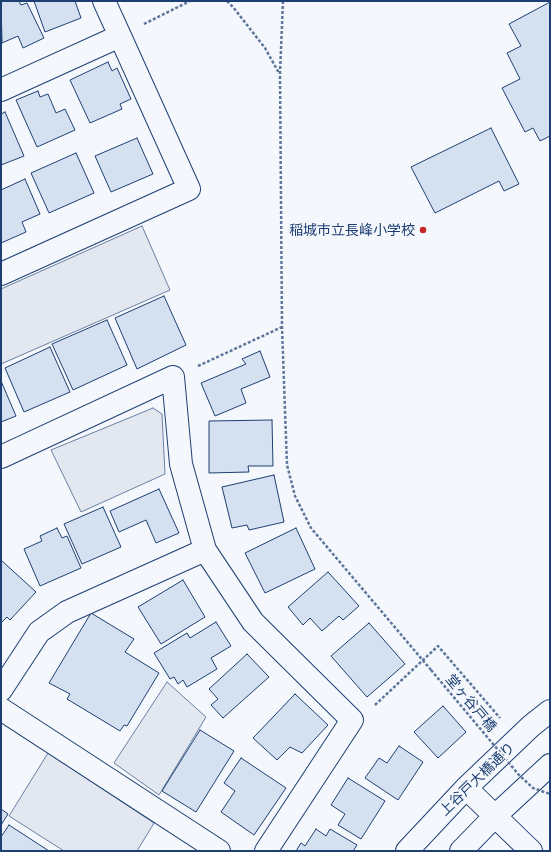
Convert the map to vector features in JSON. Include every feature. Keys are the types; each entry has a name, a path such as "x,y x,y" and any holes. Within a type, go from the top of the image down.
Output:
{"street":[{"path":"1,274 189,189 104,1"},
{"path":"1,90 120,36"},
{"path":"1,457 173,377 181,464 205,550 253,622 352,720 266,851"},
{"path":"1,690 39,632 67,612 205,550"},
{"path":"1,709 219,851"},
{"name":"上谷戸大橋通り","path":"407,851 466,788 531,726 550,711"},
{"path":"461,851 495,816 550,764"},
{"path":"466,788 531,851"}],"path":[{"path":"120,36 190,1"},
{"path":"226,1 233,7 265,48 280,73"},
{"name":"堂ヶ谷戸橋","path":"282,1 280,73 282,327 287,465 294,496 311,528 519,775 534,788 550,794"},
{"path":"173,377 282,327"},
{"path":"373,707 438,646 500,718"}],"shaded area":[{"path":"142,226 170,290 1,364 1,289"},
{"path":"153,408 162,414 165,474 81,512 51,450"},
{"path":"167,682 206,717 159,795 114,763"},
{"path":"48,753 154,823 137,851 64,851 9,816"}],"building":[{"path":"19,1 21,5 27,3 44,38 23,48 18,36 2,43 1,2"},
{"path":"34,1 75,1 81,18 45,32"},
{"path":"550,2 550,136 540,141 533,128 525,132 502,88 520,79 507,53 521,46 509,24"},
{"path":"108,62 112,71 117,68 131,99 120,104 122,109 90,123 70,80"},
{"path":"38,91 40,97 48,94 56,113 65,109 75,130 37,147 16,100"},
{"path":"5,112 24,156 1,165 1,114"},
{"path":"491,128 519,184 504,191 499,181 435,213 411,167"},
{"path":"137,138 153,174 111,192 95,156"},
{"path":"76,153 94,193 49,213 31,173"},
{"path":"25,179 40,214 22,222 26,232 1,243 1,190"},
{"path":"164,296 186,345 137,369 115,318"},
{"path":"107,320 127,365 73,390 52,344"},
{"path":"50,347 70,392 24,412 5,368"},
{"path":"260,351 270,377 241,389 246,403 215,416 201,383 246,364 242,359"},
{"path":"1,381 16,416 1,422"},
{"path":"272,420 273,466 248,466 249,472 209,473 209,421"},
{"path":"274,475 284,522 249,530 247,525 232,528 222,487"},
{"path":"159,489 179,533 156,543 146,520 119,532 110,511"},
{"path":"103,507 121,547 82,564 64,524"},
{"path":"57,528 62,538 67,536 81,568 40,586 24,549 42,541 40,536"},
{"path":"296,528 315,569 265,593 245,553"},
{"path":"1,560 36,592 10,620 7,617 1,623"},
{"path":"328,572 359,606 343,620 339,616 322,631 310,618 303,625 288,607"},
{"path":"183,580 205,617 161,644 138,607"},
{"path":"91,613 134,639 125,652 159,673 127,726 124,725 120,731 67,699 70,694 49,683"},
{"path":"216,622 231,646 211,658 217,669 187,687 183,680 178,684 174,677 170,679 154,653 187,633 190,638"},
{"path":"369,623 405,664 367,697 331,656"},
{"path":"247,654 269,677 223,718 211,705 218,699 209,689"},
{"path":"295,694 328,725 302,753 290,747 277,760 253,738"},
{"path":"443,706 466,732 438,758 414,732"},
{"path":"200,730 234,751 196,812 162,791"},
{"path":"399,746 423,762 398,800 365,778 379,758 387,763"},
{"path":"241,758 286,788 254,835 221,812 235,791 224,783"},
{"path":"348,778 385,801 361,839 338,825 345,814 331,805"},
{"path":"1,809 8,814 1,825"},
{"path":"9,825 49,851 1,851 1,837"},
{"path":"316,829 326,836 330,829 357,845 353,851 296,851 301,843 305,846"}],"place":[{"name":"稲城市立長峰小学校","path":"423,230"}]}
